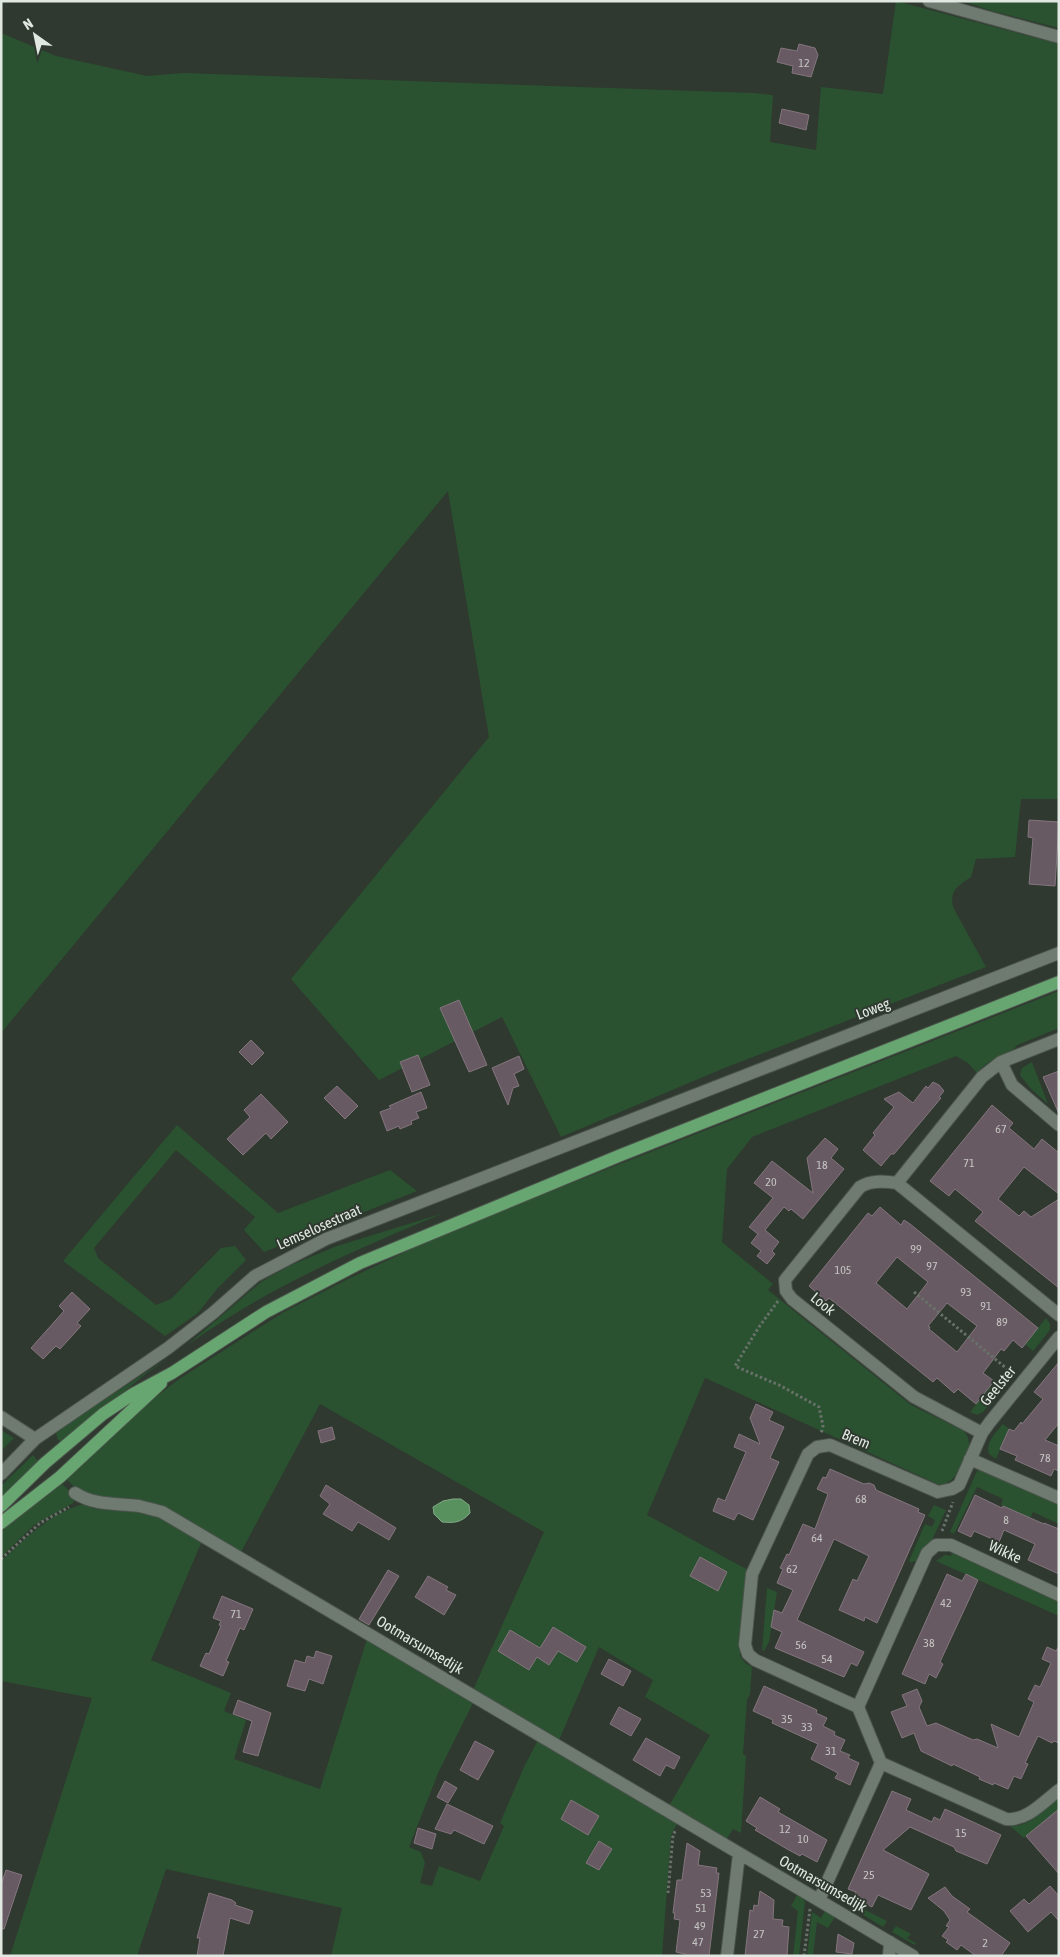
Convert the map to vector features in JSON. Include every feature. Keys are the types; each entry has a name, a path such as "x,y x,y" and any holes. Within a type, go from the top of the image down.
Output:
{"main road":[{"path":"1,1506 45,1463 103,1414 133,1394 172,1373 266,1312 360,1263 621,1154 1059,982"},
{"path":"1,1523 86,1454 172,1373"}],"street":[{"path":"929,1 1056,36"},
{"name":"Loweg","path":"699,1094 1059,953"},
{"path":"896,1183 982,1077 1001,1062 1059,1039"},
{"path":"1001,1062 1012,1085 1059,1125"},
{"name":"Lemselosestraat","path":"1,1474 35,1439 168,1348 213,1313 255,1276 271,1266 326,1239 699,1094"},
{"path":"786,1291 786,1280 860,1187 866,1183 885,1181 896,1183 1059,1315"},
{"name":"Look","path":"786,1291 792,1300 914,1397 982,1433"},
{"name":"Geelster","path":"952,1489 959,1485 982,1433 1059,1337"},
{"path":"1,1417 35,1439"},
{"name":"Brem","path":"817,1447 830,1445 938,1492 952,1489"},
{"path":"817,1447 808,1454 752,1574 745,1644 748,1654 755,1660 858,1707 881,1762 1006,1819 1016,1820 1024,1817 1059,1790"},
{"path":"970,1459 1059,1498"},
{"name":"Ootmarsumsedijk","path":"79,1495 96,1502 138,1506 162,1512 912,1956"},
{"path":"858,1707 928,1553 936,1545"},
{"name":"Wikke","path":"936,1545 952,1545 1059,1595"},
{"path":"815,1898 881,1762"},
{"path":"727,1956 739,1854"},
{"path":"889,1956 890,1942"}],"path":[{"path":"786,1291 759,1327 735,1366 781,1386 819,1407 823,1426 817,1447"},
{"path":"914,1292 1022,1381"},
{"path":"936,1545 954,1499 952,1489"},
{"path":"1,1559 40,1523 79,1495"},
{"path":"668,1893 673,1834 682,1819"},
{"path":"804,1956 810,1899 815,1898"}],"shaded area":[{"path":"896,1 1059,44 1059,799 1021,799 1015,857 976,859 971,877 958,886 953,893 952,903 954,909 986,967 722,1069 561,1137 502,1017 379,1080 291,979 489,737 448,491 1,1033 1,33 56,56 147,76 183,73 773,95 770,142 816,150 821,87 883,94"},
{"path":"963,1 1059,1 1059,28 992,11"},
{"path":"1059,991 1059,1028 1017,1045 1009,1053 988,1063 977,1073 968,1063 956,1056 752,1137 727,1169 722,1242 773,1284 768,1290 911,1405 962,1430 966,1433 969,1440 962,1464 956,1475 951,1480 940,1485 705,1378 647,1515 748,1570 745,1584 740,1656 745,1663 752,1667 750,1694 747,1700 743,1754 746,1756 741,1833 733,1829 726,1840 669,1806 710,1735 645,1697 653,1680 599,1647 559,1740 473,1690 544,1532 320,1404 241,1552 154,1503 131,1498 89,1497 80,1492 65,1478 153,1399 182,1377 284,1312 346,1280 418,1246 511,1207"},
{"path":"1032,1062 1048,1104 1031,1089 1020,1075 1022,1068"},
{"path":"177,1125 278,1213 390,1170 417,1191 264,1252 244,1230 255,1217 176,1150 94,1248 98,1258 156,1305 171,1299 221,1248 235,1246 246,1260 217,1289 198,1313 165,1336 63,1261"},
{"path":"444,1213 377,1241 311,1272 247,1306 186,1346 261,1282 289,1266 337,1246"},
{"path":"1046,1318 1050,1324 1050,1330 1033,1351 1025,1344"},
{"path":"171,1356 147,1373 62,1442 58,1440 56,1434 60,1429"},
{"path":"991,1386 998,1393 983,1412 977,1415 970,1412"},
{"path":"1003,1424 1009,1429 996,1459 989,1454 988,1450 992,1438"},
{"path":"1,1430 14,1438 1,1451"},
{"path":"33,1455 39,1462 1,1500 1,1486"},
{"path":"977,1471 984,1471 1059,1504 1059,1524 1033,1512 1030,1518 1001,1505 1003,1499 977,1487 954,1534 950,1532"},
{"path":"60,1482 76,1497 73,1503 34,1525 1,1557 1,1529"},
{"path":"461,1499 469,1505 470,1513 464,1519 457,1522 442,1522 434,1514 433,1507 443,1501"},
{"path":"83,1504 91,1508 134,1510 151,1513 202,1541 151,1660 231,1693 224,1711 246,1720 234,1759 320,1789 367,1639 474,1701 439,1771 409,1847 421,1852 425,1863 420,1883 432,1886 439,1866 480,1881 504,1826 500,1823 538,1740 669,1817 677,1824 671,1835 662,1956 331,1956 342,1908 166,1869 137,1956 10,1956 92,1698 1,1681 1,1561 48,1521"},
{"path":"934,1505 946,1510 931,1542 917,1563 913,1561 912,1563 909,1561 925,1524 932,1527 935,1520 928,1516"},
{"path":"952,1552 1059,1600 1059,1616 936,1561 945,1555 951,1556"},
{"path":"767,1588 777,1592 769,1642 764,1651 762,1650"},
{"path":"1059,1797 1059,1809 1024,1838 1010,1826 1025,1824"},
{"path":"797,1895 803,1898 805,1902 799,1956 793,1956 798,1911 791,1906"},
{"path":"837,1896 887,1921 883,1927 842,1902"},
{"path":"825,1911 835,1917 828,1928 817,1922 813,1956 807,1956 812,1912 821,1918"},
{"path":"896,1926 911,1934 907,1938 916,1943 915,1945 892,1932"}],"building":[{"path":"799,44 815,48 818,55 811,77 792,73 793,66 777,62 781,48 797,51"},
{"path":"782,109 809,115 806,130 779,123"},
{"path":"1029,820 1059,822 1055,886 1029,884 1033,838 1028,837"},
{"path":"459,1000 487,1065 469,1072 440,1008"},
{"path":"251,1040 264,1053 252,1065 239,1052"},
{"path":"418,1055 430,1085 412,1092 400,1062"},
{"path":"519,1056 524,1069 514,1074 519,1086 513,1088 508,1105 492,1068"},
{"path":"1059,1071 1059,1114 1043,1077"},
{"path":"933,1082 944,1091 939,1097 941,1098 894,1154 891,1154 881,1166 863,1150 875,1135 873,1133 894,1107 884,1099 899,1092 913,1103 926,1086 928,1088"},
{"path":"337,1086 358,1106 345,1119 324,1098"},
{"path":"421,1092 427,1108 416,1112 419,1118 411,1121 412,1124 400,1129 399,1126 387,1131 380,1112"},
{"path":"261,1094 288,1122 271,1139 266,1133 243,1155 227,1139 250,1117 244,1110"},
{"path":"992,1105 1013,1123 1009,1128 1034,1149 1042,1139 1059,1153 1059,1194 1024,1167 998,1199 1019,1216 1024,1211 1031,1217 1059,1199 1059,1288 975,1221 983,1212 955,1189 949,1196 930,1181"},
{"path":"825,1138 838,1149 831,1158 844,1169 803,1219 791,1209 789,1211 784,1207 765,1230 779,1242 772,1251 775,1254 767,1264 757,1256 761,1251 751,1243 758,1234 749,1227 773,1198 754,1183 772,1161 813,1193 807,1158"},
{"path":"880,1207 901,1225 904,1220 910,1224 1038,1328 1022,1348 1013,1340 1004,1351 1001,1349 983,1373 994,1381 976,1404 958,1389 954,1393 937,1378 933,1382 829,1298 826,1301 809,1286 868,1213 872,1216","holes":["897,1257 928,1282 907,1309 876,1283","947,1303 977,1326 957,1352 929,1329 930,1327 928,1326"]},
{"path":"72,1292 90,1309 77,1323 81,1326 60,1349 56,1346 43,1359 31,1348 64,1311 59,1306"},
{"path":"1059,1362 1059,1423 1045,1440 1059,1446 1059,1471 1054,1469 1051,1476 1015,1460 1017,1456 1000,1449 1009,1429 1014,1431 1021,1422 1022,1424 1043,1399 1034,1392"},
{"path":"756,1404 773,1412 769,1420 784,1427 770,1458 779,1462 753,1520 738,1513 734,1520 713,1511 718,1498 725,1501 746,1452 734,1447 739,1434 760,1444 750,1418"},
{"path":"332,1427 335,1439 321,1443 318,1431"},
{"path":"830,1469 864,1484 874,1485 876,1490 919,1509 918,1512 925,1515 877,1623 865,1617 864,1621 839,1610 853,1579 857,1581 869,1556 834,1539 797,1620 864,1652 857,1666 851,1663 844,1677 775,1648 782,1632 771,1627 774,1610 782,1613 793,1590 777,1583 783,1569 780,1568 787,1554 789,1555 803,1524 815,1529 828,1494 817,1489 823,1477 826,1478"},
{"path":"326,1485 396,1528 389,1540 358,1522 352,1531 323,1514 330,1504 320,1496"},
{"path":"975,1495 1002,1508 1003,1506 1059,1529 1059,1574 1028,1560 1035,1544 1004,1530 999,1542 974,1531 971,1537 958,1531"},
{"path":"700,1557 727,1572 718,1591 690,1576"},
{"path":"388,1570 399,1576 369,1625 359,1619"},
{"path":"947,1574 962,1581 966,1574 978,1580 940,1662 943,1664 936,1678 929,1674 925,1684 902,1674"},
{"path":"428,1576 448,1587 446,1590 456,1595 444,1615 415,1597"},
{"path":"222,1596 253,1609 244,1630 240,1628 226,1661 229,1662 223,1676 200,1666 206,1653 209,1654 221,1626 219,1625 221,1621 213,1618"},
{"path":"553,1627 586,1647 577,1662 558,1651 549,1665 537,1657 529,1670 498,1651 510,1630 540,1648"},
{"path":"1059,1646 1059,1743 1054,1741 1052,1743 1038,1736 1025,1763 1028,1764 1021,1779 1014,1776 1008,1789 979,1779 980,1777 921,1751 914,1733 902,1738 891,1712 907,1706 902,1695 917,1689 922,1701 919,1707 927,1726 936,1723 973,1740 977,1739 998,1748 991,1724 1019,1737 1034,1702 1028,1699 1035,1685 1040,1687 1051,1663 1042,1659 1047,1647 1056,1651"},
{"path":"316,1651 332,1656 323,1684 309,1679 305,1691 287,1686 295,1660 305,1663 307,1656 314,1658"},
{"path":"609,1659 631,1671 623,1686 601,1674"},
{"path":"764,1686 817,1710 816,1713 827,1718 823,1726 835,1732 834,1735 845,1740 840,1751 850,1755 848,1758 859,1763 850,1785 835,1778 838,1773 811,1759 818,1744 772,1723 773,1720 753,1711"},
{"path":"238,1700 271,1713 258,1756 243,1752 252,1721 233,1714"},
{"path":"619,1707 641,1719 631,1736 610,1724"},
{"path":"646,1738 680,1757 674,1769 666,1765 660,1776 633,1760"},
{"path":"475,1741 494,1751 478,1780 460,1770"},
{"path":"445,1781 457,1788 448,1803 437,1797"},
{"path":"892,1791 911,1799 906,1810 932,1822 934,1817 940,1820 945,1809 1001,1835 987,1864 956,1851 954,1847 910,1827 883,1850 929,1874 911,1910 878,1895 872,1907 854,1898 856,1892 848,1889"},
{"path":"760,1797 780,1809 778,1812 827,1840 817,1862 787,1849 755,1830 757,1828 746,1821"},
{"path":"571,1800 599,1816 588,1835 561,1819"},
{"path":"447,1804 493,1826 484,1844 454,1830 451,1834 435,1829"},
{"path":"1059,1809 1059,1874 1026,1836"},
{"path":"418,1828 436,1834 432,1849 414,1843"},
{"path":"599,1841 612,1849 599,1870 586,1863"},
{"path":"687,1843 700,1851 698,1865 717,1868 716,1873 719,1873 709,1956 685,1956 685,1954 676,1952 680,1920 674,1919 675,1913 673,1913 677,1880 682,1880"},
{"path":"6,1870 22,1875 4,1929 1,1929 1,1885"},
{"path":"1050,1886 1059,1896 1059,1921 1051,1912 1028,1932 1010,1911 1024,1899 1029,1904"},
{"path":"945,1887 952,1896 970,1909 967,1912 1010,1943 1001,1956 976,1956 961,1945 957,1950 946,1942 948,1940 942,1936 949,1927 946,1926 950,1920 944,1911 928,1898"},
{"path":"760,1891 774,1900 773,1919 783,1920 782,1926 789,1927 787,1956 745,1956 750,1910 753,1911 754,1905 758,1906"},
{"path":"209,1893 232,1900 236,1903 235,1905 253,1911 249,1924 230,1918 223,1956 197,1956 200,1938 197,1938"},
{"path":"838,1934 854,1943 852,1954 836,1952"}]}
